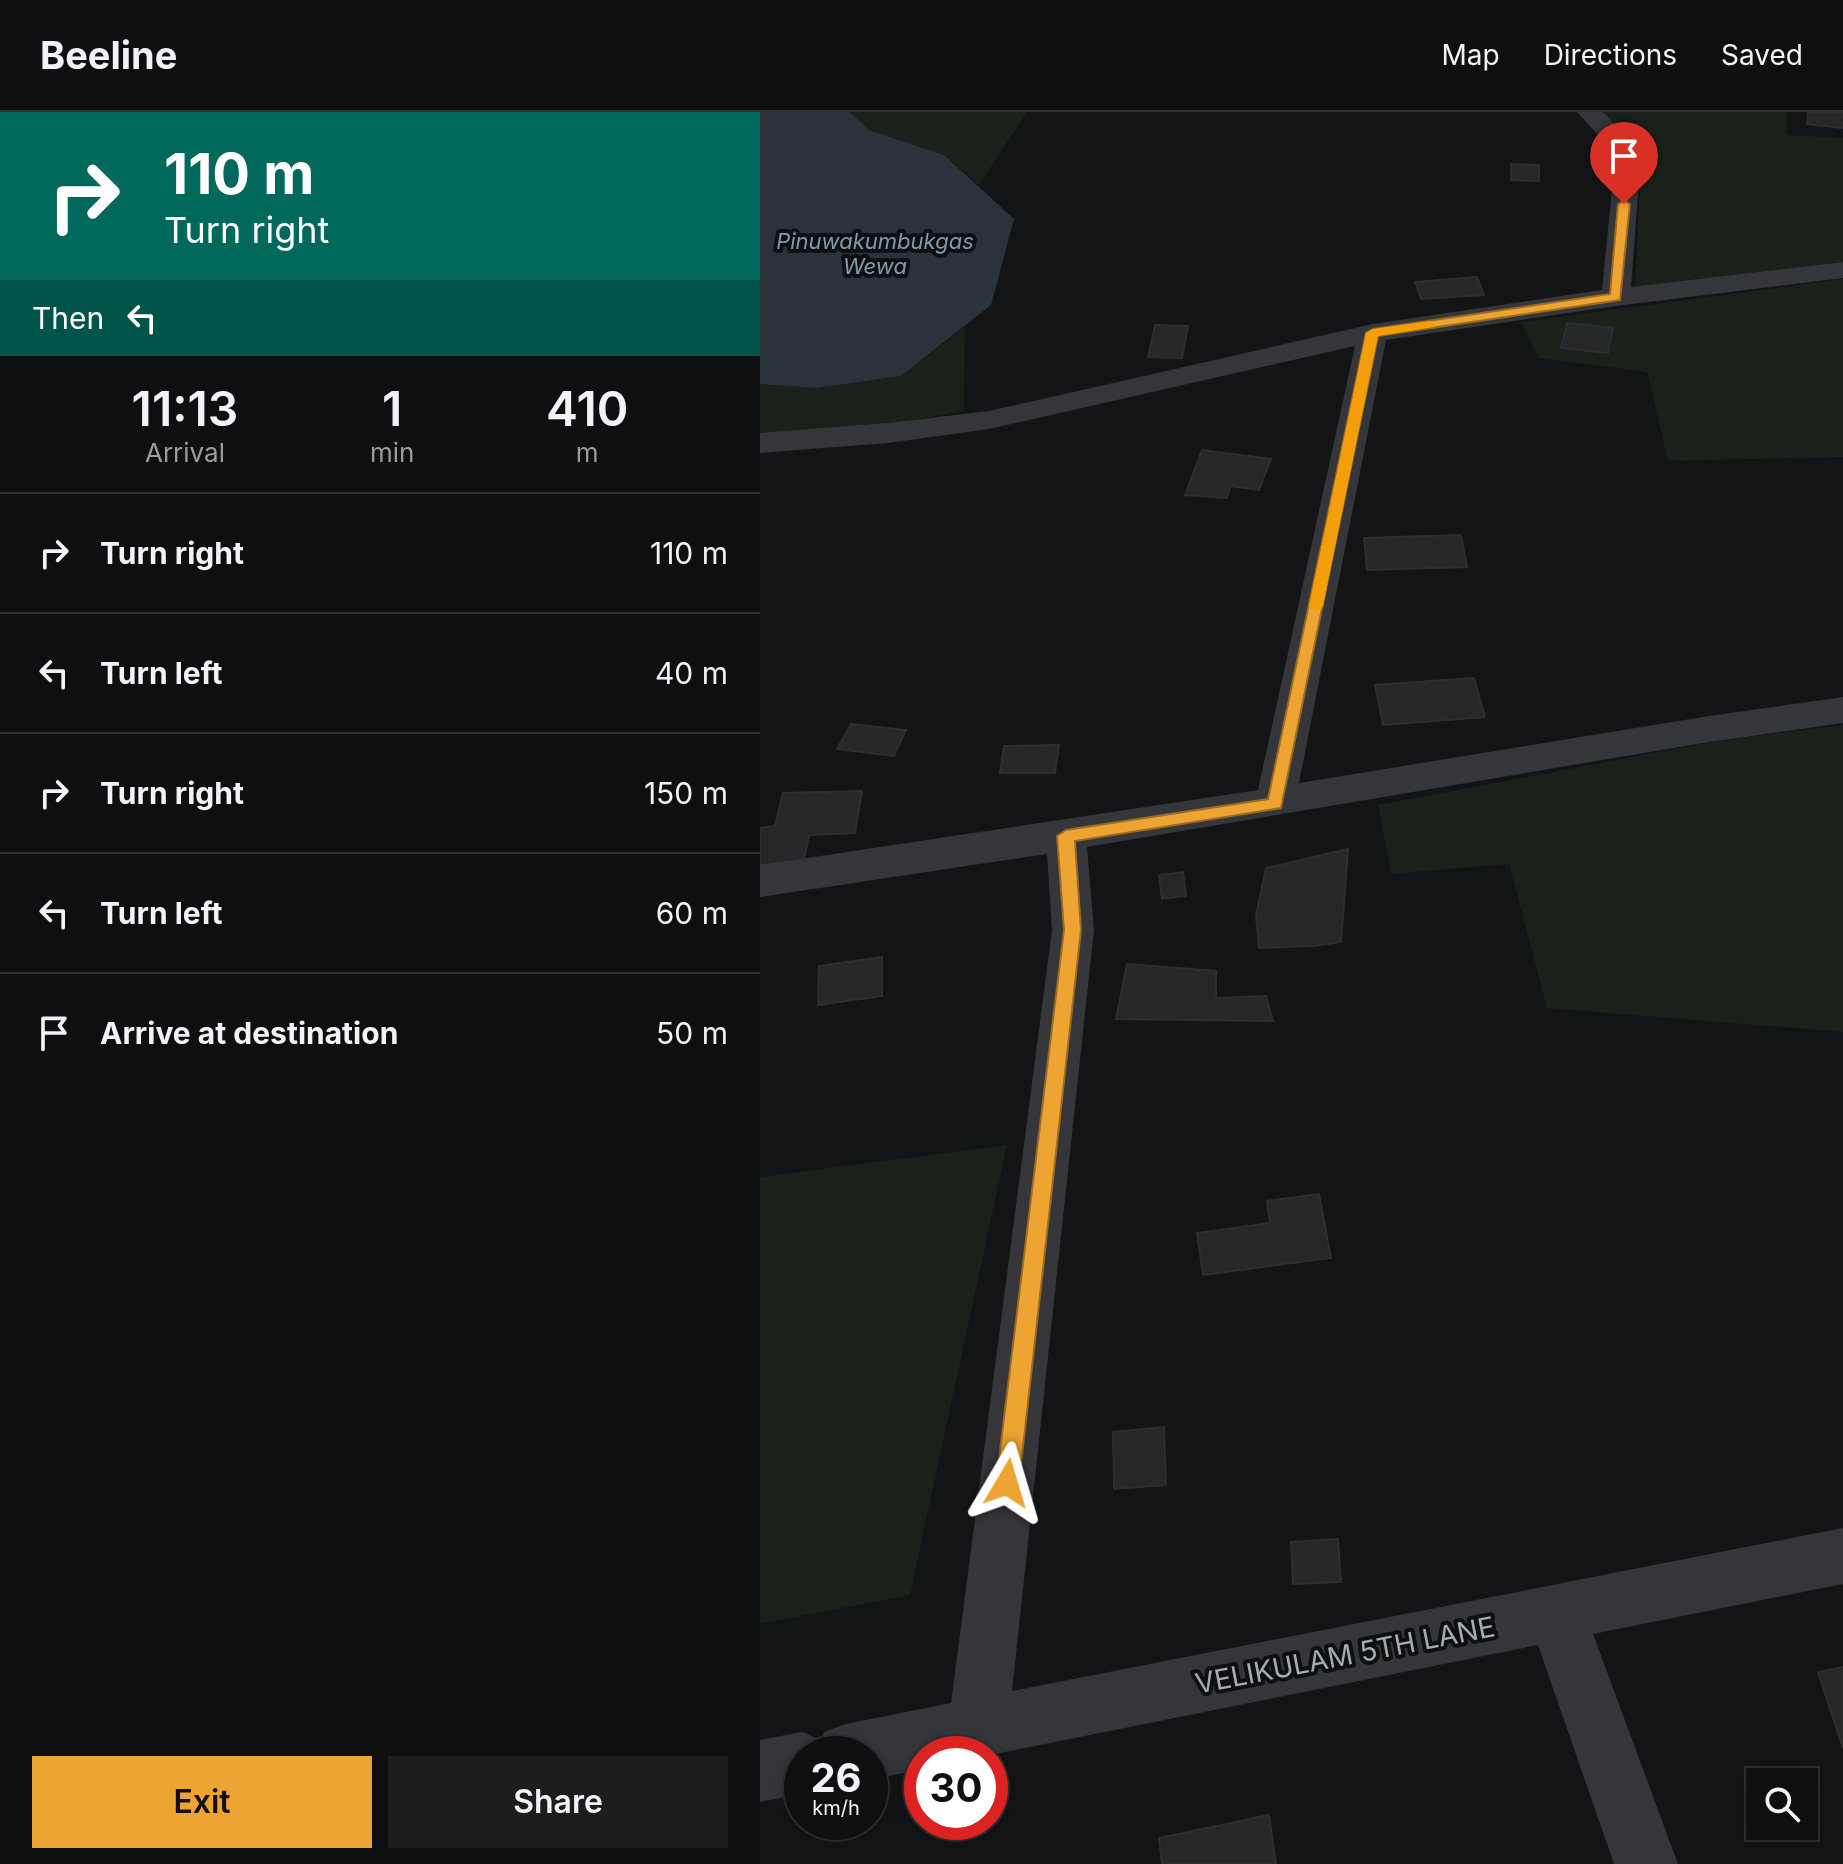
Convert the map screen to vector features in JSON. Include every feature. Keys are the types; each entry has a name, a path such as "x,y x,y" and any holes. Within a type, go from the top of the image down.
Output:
{"street":[{"path":"1589,112 1618,142 1629,141 1616,297"},
{"path":"760,443 888,433 989,420 1373,333 1616,297 1843,270"},
{"path":"1275,803 1373,333"},
{"path":"760,881 1275,803 1709,729 1843,710"},
{"path":"978,1728 1073,930 1066,836"},
{"name":"VELIKULAM 5TH LANE","path":"888,1746 1843,1556"},
{"path":"1556,1613 1646,1864"},
{"path":"760,1771 784,1766"}],"shaded area":[{"path":"850,112 1027,112 979,185 944,155 869,130"},
{"path":"1598,112 1787,112 1787,135 1843,138 1843,262 1635,288 1642,135 1620,136"},
{"path":"1843,279 1843,457 1668,461 1647,372 1538,358 1521,322"},
{"path":"965,327 964,411 890,424 760,434 760,384 816,388 901,376"},
{"path":"1843,725 1843,1032 1547,1008 1509,864 1391,874 1378,805 1717,741"},
{"path":"1007,1145 910,1595 760,1624 760,1177"}],"water":[{"name":"Pinuwakumbukgas Wewa","path":"760,112 850,112 869,130 944,155 1014,219 991,305 901,376 816,388 760,384"}],"building":[{"path":"1808,112 1843,112 1843,128 1807,124"},
{"path":"1511,164 1539,165 1539,181 1511,180"},
{"path":"1477,277 1484,295 1421,299 1415,282"},
{"path":"1567,323 1613,328 1608,353 1561,348"},
{"path":"1155,325 1188,326 1182,358 1148,357"},
{"path":"1202,450 1271,459 1259,490 1230,486 1227,498 1185,495"},
{"path":"1461,535 1467,567 1367,570 1364,538"},
{"path":"1474,678 1485,717 1383,725 1375,685"},
{"path":"851,724 906,730 894,756 837,749"},
{"path":"1059,745 1055,773 1000,773 1004,746"},
{"path":"862,791 855,833 809,835 803,864 760,865 760,828 775,826 783,793"},
{"path":"1348,849 1341,942 1259,948 1256,915 1266,868"},
{"path":"1183,872 1186,896 1162,899 1159,875"},
{"path":"882,957 882,996 818,1005 819,966"},
{"path":"1127,964 1216,971 1216,998 1266,996 1273,1021 1116,1019"},
{"path":"1319,1194 1331,1258 1203,1275 1197,1233 1270,1223 1267,1201"},
{"path":"1164,1427 1166,1485 1114,1489 1113,1432"},
{"path":"1338,1539 1341,1582 1293,1584 1291,1542"},
{"path":"1843,1667 1843,1748 1818,1672"},
{"path":"1269,1815 1276,1864 1162,1864 1159,1838"}],"slow traffic":[{"path":"1316,606 1373,333 1430,324"}],"route":[{"path":"1007,1483 1073,930 1066,836 1275,803 1373,333 1616,297 1624,204"}]}
